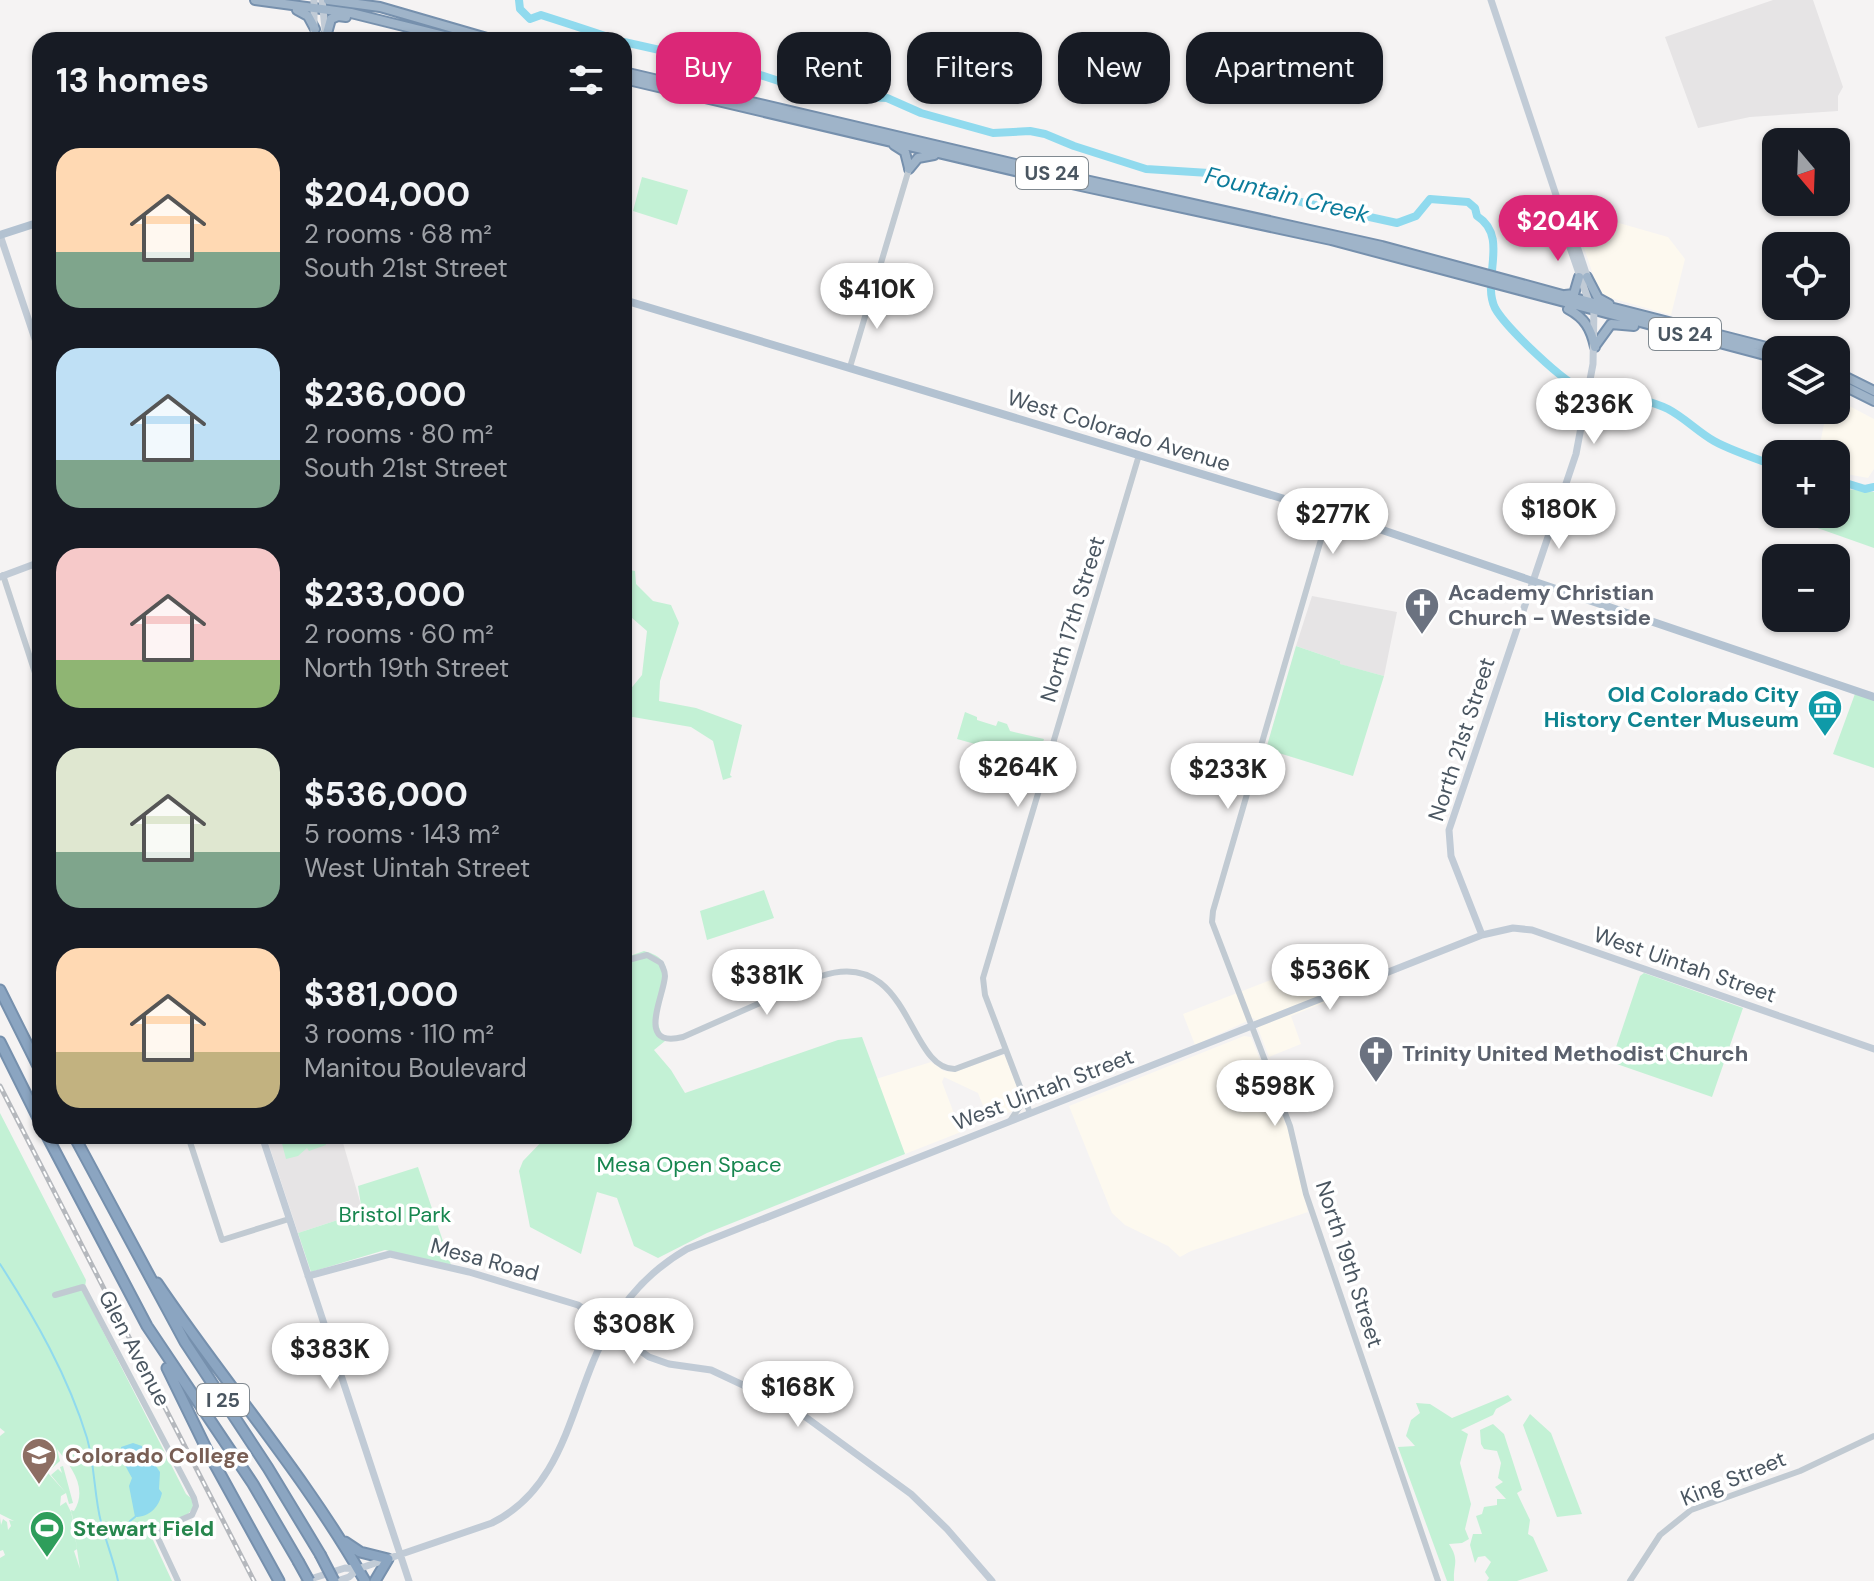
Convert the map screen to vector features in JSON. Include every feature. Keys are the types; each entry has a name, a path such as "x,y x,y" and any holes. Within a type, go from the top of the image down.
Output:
{"highway":[{"path":"255,0 375,6 465,32"},
{"path":"357,0 375,6"},
{"path":"273,3 306,14 315,29"},
{"path":"320,4 400,14"},
{"path":"320,4 431,32"},
{"path":"328,32 329,23 335,17 390,21"},
{"name":"US 24","path":"632,74 1089,181 1327,233 1507,284 1546,299 1640,315 1762,346"},
{"name":"US 24","path":"632,81 1480,276"},
{"path":"870,137 903,150 909,169"},
{"path":"909,169 925,155 963,159"},
{"path":"1559,294 1574,294 1583,277 1598,298 1640,315"},
{"name":"US 24","path":"1507,284 1559,294 1653,326 1762,354"},
{"path":"1546,299 1580,315 1588,325 1595,347"},
{"path":"1595,347 1611,324 1653,326"},
{"path":"1850,379 1874,391"},
{"path":"1850,389 1874,401"},
{"path":"0,990 32,1054"},
{"path":"0,1042 32,1106"},
{"name":"I 25","path":"51,1144 147,1326 253,1484 298,1561 306,1581"},
{"name":"I 25","path":"78,1144 185,1342 268,1468 336,1581"},
{"path":"131,1243 189,1330 315,1499 365,1581"},
{"path":"147,1326 208,1452 275,1578"},
{"path":"342,1539 360,1552 388,1559 375,1581"}],"main road":[{"name":"North 21st Street","path":"1482,935 1451,856 1449,830 1576,454 1595,347 1592,306 1565,233 1564,219 1491,0"},
{"path":"315,32 320,4"},
{"path":"320,4 326,32"},
{"path":"32,225 0,235 32,332"},
{"name":"West Colorado Avenue","path":"632,302 1329,512 1874,697"},
{"path":"1,575 32,565"},
{"name":"West Uintah Street","path":"306,1581 345,1568 358,1569 492,1523 529,1498 551,1468 609,1327 639,1285 660,1266 687,1249 1482,935 1513,928 1532,930 1874,1049"},
{"path":"265,1144 409,1581"},
{"name":"Mesa Road","path":"308,1276 375,1256 399,1255 563,1299 589,1311 654,1359 711,1370 796,1410 911,1494 947,1529 992,1581"},
{"name":"West Uintah Street","path":"336,1581 349,1577 358,1569"}],"street":[{"path":"850,367 909,169"},
{"name":"North 17th Street","path":"1030,1113 985,995 983,978 1139,455"},
{"name":"North 19th Street","path":"1329,512 1213,911 1214,931 1290,1126 1306,1194 1438,1581"},
{"path":"1,575 32,665"},
{"path":"632,959 647,955 661,963 665,975 654,1020 659,1032 671,1039 683,1037 821,976 846,972 866,976 885,986 932,1058 946,1069 955,1069 1006,1050"},
{"path":"1010,1121 1025,1099"},
{"path":"191,1144 222,1240 289,1219"},
{"name":"Glen Avenue","path":"55,1295 83,1287 194,1498 196,1506 192,1515 162,1528 157,1536 178,1581"},
{"name":"King Street","path":"1630,1581 1660,1535 1691,1510 1800,1471 1874,1436"}],"shaded area":[{"path":"1773,0 1813,0 1843,87 1838,96 1838,111 1750,117 1698,128 1665,37"},
{"path":"1598,217 1668,237 1685,259 1671,315 1600,295 1578,230 1581,221"},
{"path":"1850,406 1874,419 1874,469 1868,478 1850,475 1850,440 1821,440 1824,424 1850,424"},
{"path":"1312,596 1397,612 1384,676 1339,664 1340,661 1296,646"},
{"path":"1356,947 1370,984 1291,1016 1301,1044 1269,1057 1254,1018 1195,1045 1183,1014"},
{"path":"1244,1036 1251,1037 1290,1135 1308,1212 1180,1257 1168,1246 1125,1225 1112,1213 1069,1106"},
{"path":"1002,1055 1021,1097 1015,1110 989,1121 978,1093 944,1077 942,1082 961,1132 905,1154 876,1079 931,1062 944,1071 955,1072"},
{"path":"269,1144 343,1144 361,1205 356,1214 298,1233"}],"green space":[{"path":"642,177 688,190 677,225 633,211"},
{"path":"1850,489 1874,492 1874,548 1817,528 1850,528"},
{"path":"632,570 635,571 636,584 653,601 671,605 679,623 660,681 659,701 696,708 742,725 732,777 723,780 713,741 691,727 632,717 632,687 642,675 647,631 632,618"},
{"path":"1296,646 1340,661 1340,664 1384,676 1353,776 1266,749"},
{"path":"1856,691 1874,697 1874,768 1833,754"},
{"path":"965,712 977,717 977,720 996,726 998,721 1007,724 1010,731 1044,739 1037,761 957,739"},
{"path":"764,890 774,918 707,940 700,911"},
{"name":"Mesa Open Space","path":"644,951 657,956 664,963 666,981 658,1023 665,1041 654,1050 685,1093 838,1040 862,1037 905,1154 707,1233 658,1258 634,1246 617,1198 597,1192 581,1254 530,1227 519,1171 523,1161 539,1144 632,1144 632,955"},
{"path":"1644,973 1743,1008 1712,1097 1611,1062 1640,976"},
{"path":"0,1113 86,1280 84,1294 186,1494 192,1499 193,1507 185,1516 153,1532 153,1540 172,1581 0,1581 0,1558 5,1555 3,1550 0,1551 0,1517 1,1525 3,1519 7,1522 8,1530 11,1526 9,1520 14,1521 0,1514 0,1436 5,1432 0,1428","holes":["57,1449 68,1463 79,1486 74,1511 71,1510 71,1513 66,1502 60,1506 61,1496 66,1493 31,1454 35,1451 51,1469 60,1461"]},
{"path":"282,1144 326,1144 309,1151 307,1148 298,1156 286,1159"},
{"name":"Bristol Park","path":"418,1167 451,1265 385,1250 311,1272 298,1233 356,1214 361,1205 358,1186"},
{"path":"1508,1395 1512,1400 1496,1409 1493,1415 1461,1430 1468,1434 1460,1463 1471,1504 1465,1529 1469,1539 1449,1544 1455,1562 1454,1581 1447,1581 1398,1447 1415,1446 1406,1436 1411,1420 1420,1413 1416,1403 1430,1404 1452,1418"},
{"path":"1530,1414 1551,1433 1582,1514 1557,1517 1523,1425"},
{"path":"1493,1424 1504,1434 1522,1490 1517,1493 1530,1520 1528,1534 1533,1537 1548,1571 1517,1581 1487,1581 1489,1578 1485,1572 1491,1562 1485,1556 1478,1557 1475,1563 1470,1545 1473,1534 1482,1534 1476,1516 1482,1514 1484,1507 1497,1505 1497,1499 1506,1499 1495,1487 1503,1482 1498,1478 1501,1463 1497,1451 1484,1449 1481,1444 1480,1430"},
{"path":"63,1466 73,1503 69,1504 66,1493 51,1475 58,1469 62,1473 60,1467"}],"water":[{"path":"133,1443 142,1446 160,1472 159,1489 162,1493 153,1510 135,1517 129,1486 132,1478 121,1447"}],"waterway":[{"name":"Fountain Creek","path":"519,0 520,9 530,19 541,15 593,32"},
{"name":"Fountain Creek","path":"632,44 682,55 694,53 727,57 740,62 751,72 791,85 835,91 845,96 887,98 921,113 993,133 1030,131 1045,134 1146,169 1209,173 1301,202 1397,223 1416,216 1430,199 1468,202 1492,235 1491,284 1495,308 1510,328 1550,367 1585,390 1637,399 1668,409 1714,441 1762,461"},
{"name":"Fountain Creek","path":"1850,484 1865,489 1874,487"},
{"path":"0,1264 50,1348 79,1415 90,1449 101,1522 118,1581"},
{"path":"130,1521 135,1517"}],"railway":[{"path":"0,1086 254,1581"}],"place":[{"name":"Academy Christian Church - Westside","path":"1422,636"},
{"name":"Old Colorado City History Center Museum","path":"1825,738"},
{"name":"Trinity United Methodist Church","path":"1376,1084"},
{"name":"Colorado College","path":"39,1486"},
{"name":"Stewart Field","path":"47,1559"}]}
